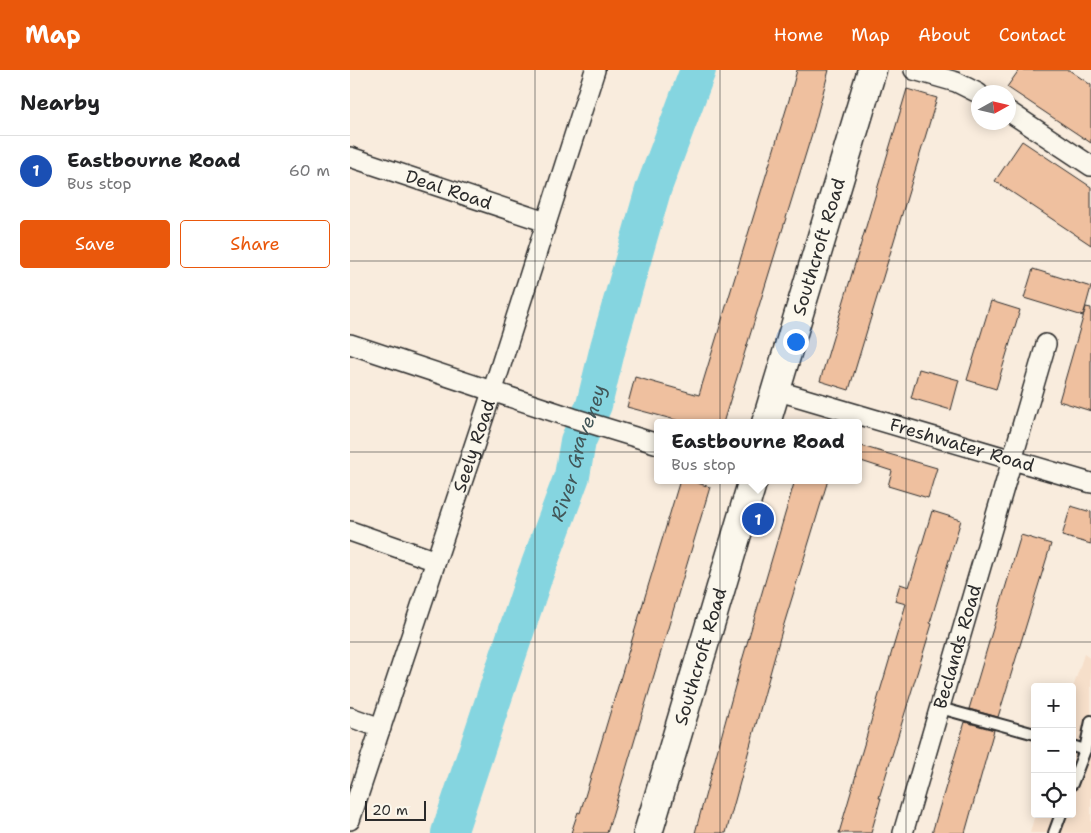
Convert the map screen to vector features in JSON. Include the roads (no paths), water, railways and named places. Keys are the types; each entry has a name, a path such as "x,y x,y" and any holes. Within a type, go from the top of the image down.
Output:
{"street":[{"name":"Seely Road","path":"350,820 595,70"},
{"name":"Southcroft Road","path":"767,419 872,70"},
{"path":"914,70 956,82 971,89"},
{"path":"1016,116 1091,166"},
{"name":"Deal Road","path":"350,157 546,222"},
{"path":"350,344 654,443"},
{"name":"Beclands Road","path":"903,833 1046,344"},
{"name":"Freshwater Road","path":"775,390 1091,483"},
{"name":"Southcroft Road","path":"648,833 702,645 752,484"},
{"path":"350,531 436,560"},
{"path":"350,717 381,728"}],"lane":[{"path":"940,708 1031,733"},
{"path":"1076,774 1085,750 1091,721"},
{"path":"1076,747 1085,750"},
{"path":"1054,833 1060,818"}],"waterway":[{"name":"River Graveney","path":"449,833 534,578 572,476 578,441 594,405 608,347 653,190 698,70"}],"place":[{"name":"Eastbourne Road","path":"758,519"}]}
